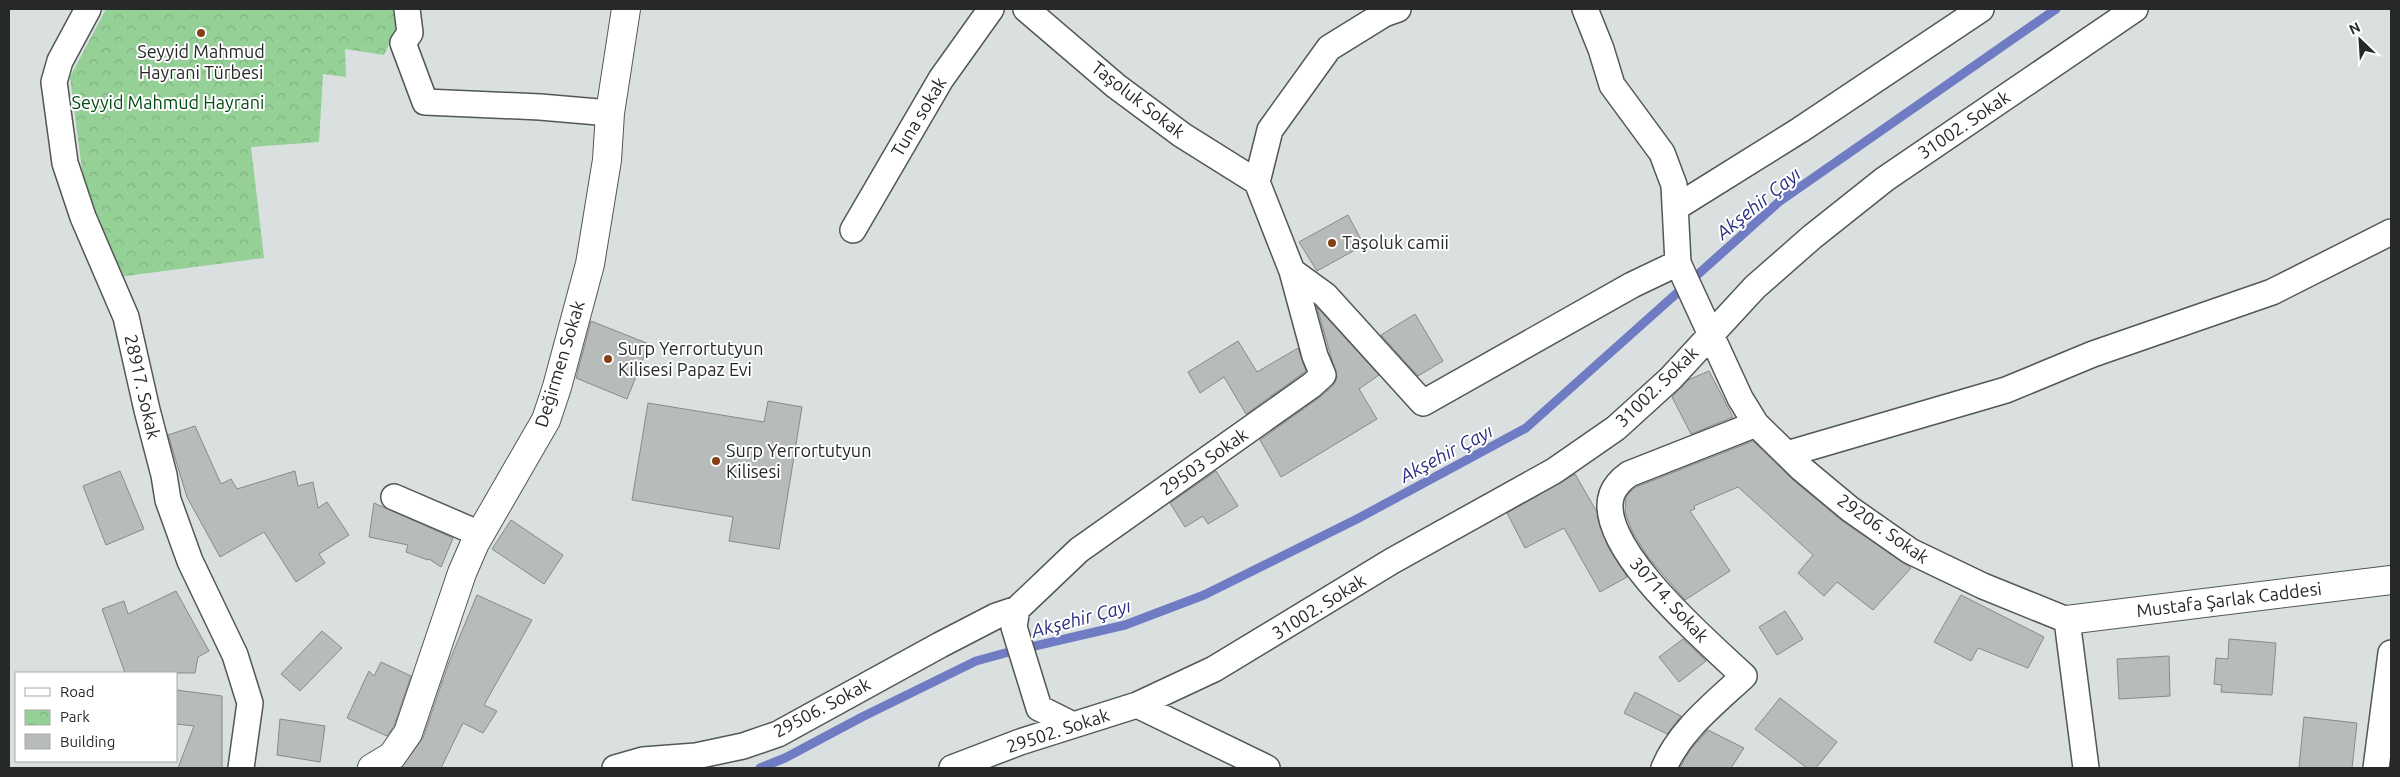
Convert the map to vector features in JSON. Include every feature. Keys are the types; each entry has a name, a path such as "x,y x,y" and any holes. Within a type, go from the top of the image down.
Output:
{"street":[{"name":"28917. Sokak","path":"88,9 60,61 54,82 65,163 83,217 126,317 164,475 168,500 190,560 235,655 250,704 241,768"},
{"path":"406,9 410,34 403,43 425,102 540,107 610,113"},
{"name":"Değirmen Sokak","path":"385,764 408,733 462,573 480,534 546,420 557,387 590,264 607,160 610,113 626,9"},
{"name":"Tuna sokak","path":"853,230 941,79 991,9"},
{"name":"Taşoluk Sokak","path":"1026,9 1116,86 1160,119 1257,182"},
{"path":"1398,9 1384,14 1329,48 1270,130 1257,182 1292,271 1325,295 1422,403 1632,285 1678,263 1674,185 1662,153 1612,85 1601,49 1585,9"},
{"path":"1675,208 1800,130 1981,9"},
{"name":"31002. Sokak","path":"1137,706 1214,669 1400,557 1554,471 1616,428 1671,378 1755,287 1812,237 1885,179 2136,9"},
{"path":"1787,454 2006,390 2093,354 2272,292 2391,232"},
{"name":"29206. Sokak","path":"1678,263 1740,398 1756,424 1787,454 1850,509 1910,552 1966,579 2068,620"},
{"name":"29503 Sokak","path":"1015,618 1079,550 1312,385 1323,375 1315,356 1292,271"},
{"name":"30714. Sokak","path":"1664,768 1669,754 1700,717 1744,676 1672,608 1638,569 1616,532 1610,506 1612,494 1619,482 1629,474 1756,424"},
{"path":"394,498 480,534"},
{"name":"Mustafa Şarlak Caddesi","path":"2068,620 2391,580"},
{"name":"29506. Sokak","path":"615,768 643,760 696,756 743,746 778,734 996,616 1015,618"},
{"path":"1015,618 1039,708 1072,725"},
{"path":"2068,620 2086,768"},
{"path":"2376,768 2391,653"},
{"path":"1137,706 1267,768"},
{"name":"29502. Sokak","path":"952,768 1020,742 1137,706"}],"green space":[{"name":"Seyyid Mahmud Hayrani","path":"106,9 402,9 403,15 384,55 345,49 346,77 323,74 319,142 251,147 264,258 118,277 83,177 70,77"}],"building":[{"name":"Taşoluk camii","path":"1348,215 1364,245 1317,271 1299,242"},
{"path":"1317,307 1379,375 1359,389 1377,419 1281,477 1260,440 1320,397 1333,386 1337,378"},
{"path":"1415,314 1443,361 1418,376 1381,335"},
{"name":"Surp Yerrortutyun Kilisesi Papaz Evi","path":"591,321 649,344 627,399 576,378"},
{"path":"1238,341 1257,372 1298,348 1306,371 1246,414 1224,377 1200,393 1188,372"},
{"path":"1709,371 1733,417 1691,434 1672,397 1688,380"},
{"name":"Surp Yerrortutyun Kilisesi","path":"768,401 802,407 779,549 729,541 733,517 632,500 648,403 764,422"},
{"path":"195,426 221,484 231,479 237,489 295,471 298,486 313,482 318,508 327,502 349,535 319,554 325,563 296,582 264,532 220,557 187,497 168,435"},
{"path":"1753,441 1793,480 1841,520 1911,568 1873,610 1837,582 1824,596 1798,573 1813,555 1738,487 1694,506 1695,509 1690,511 1730,571 1685,600 1648,557 1633,533 1625,513 1626,497 1630,492 1636,487"},
{"path":"120,471 144,529 106,545 83,486"},
{"path":"1216,471 1238,506 1208,524 1203,516 1185,527 1170,503"},
{"path":"1575,474 1597,512 1608,547 1627,577 1600,592 1564,528 1525,548 1507,513"},
{"path":"374,503 453,538 441,567 429,559 406,552 408,545 369,537"},
{"path":"511,520 563,555 544,584 492,549"},
{"path":"176,591 209,651 198,657 195,673 125,672 102,609 124,601 128,614"},
{"path":"477,595 532,620 484,705 497,711 483,733 463,723 441,768 401,768 423,738 449,662"},
{"path":"1961,595 2044,637 2028,668 1978,648 1971,661 1934,642"},
{"path":"1785,611 1803,639 1777,655 1759,627"},
{"path":"322,631 342,648 300,691 281,674"},
{"path":"1683,639 1706,661 1679,682 1659,657"},
{"path":"2229,639 2276,643 2272,695 2221,692 2222,685 2214,684 2216,658 2228,659"},
{"path":"2169,656 2170,696 2119,699 2117,659"},
{"path":"381,662 411,676 394,726 387,736 347,718 369,671 374,676"},
{"path":"178,690 222,696 222,768 178,768 194,726 178,724"},
{"path":"1635,692 1681,716 1667,734 1624,713"},
{"path":"1780,698 1837,742 1816,768 1807,768 1755,729"},
{"path":"2304,717 2357,723 2352,768 2299,768"},
{"path":"280,719 325,726 320,762 277,755"},
{"path":"1708,730 1744,748 1731,768 1680,768 1690,750"}],"waterway":[{"name":"Akşehir Çayı","path":"760,768 785,758 862,717 976,661 1125,625 1204,595 1357,519 1526,428 1780,201 2056,9"}],"place":[{"name":"Seyyid Mahmud Hayrani Türbesi","path":"201,33"},
{"name":"Taşoluk camii","path":"1332,243"},
{"name":"Surp Yerrortutyun Kilisesi Papaz Evi","path":"608,359"},
{"name":"Surp Yerrortutyun Kilisesi","path":"716,461"}]}
